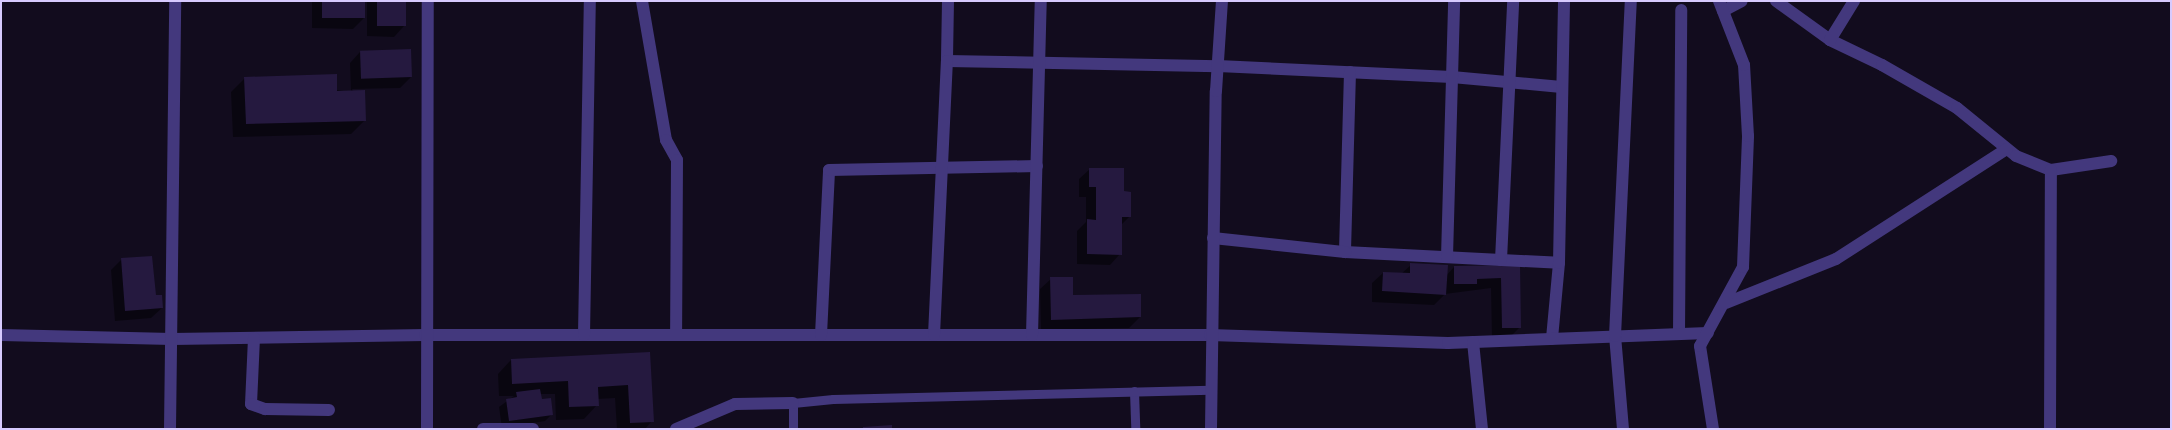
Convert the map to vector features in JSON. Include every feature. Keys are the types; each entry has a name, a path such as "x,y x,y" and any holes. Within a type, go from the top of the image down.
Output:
{"street":[{"path":"170,429 175,1"},
{"path":"427,429 425,335 428,1"},
{"path":"584,335 590,1"},
{"path":"642,1 666,140 677,160 676,335"},
{"path":"934,335 947,61 948,1"},
{"path":"1032,335 1041,1"},
{"path":"1210,429 1210,335 1218,66 1222,1"},
{"path":"1447,257 1454,1"},
{"path":"1501,260 1512,1"},
{"path":"1552,339 1560,263 1564,1"},
{"path":"1623,429 1616,336 1632,1"},
{"path":"1713,429 1700,346 1726,303 1743,267 1748,136 1744,65 1721,6 1742,1"},
{"path":"1776,1 1830,40 1882,65 1957,108 2016,156 2051,170 2112,161"},
{"path":"1830,40 1852,2"},
{"path":"1679,334 1681,10"},
{"path":"947,61 1218,66 1452,77 1562,87"},
{"path":"1345,252 1350,72"},
{"path":"1726,303 1836,259 2007,149"},
{"path":"821,335 829,170 1037,166"},
{"path":"2050,429 2051,170"},
{"path":"1213,238 1345,252 1560,263"},
{"path":"1,336 172,339 425,335 1210,335 1473,342 1708,333"},
{"path":"254,338 251,404 265,409 329,410"},
{"path":"1473,342 1482,429"},
{"path":"676,429 735,404 793,403"},
{"path":"483,429 533,429"}],"lane":[{"path":"793,429 793,403 833,399 1210,390"},
{"path":"1134,391 1135,429"}],"building":[{"path":"322,1 365,1 365,18 322,18"},
{"path":"377,1 406,1 406,26 377,26"},
{"path":"411,49 412,77 361,79 360,51"},
{"path":"337,74 337,91 365,90 366,121 246,124 244,77"},
{"path":"1089,168 1124,168 1124,191 1131,192 1131,217 1122,217 1122,255 1087,254 1087,219 1096,220 1096,187 1089,187"},
{"path":"152,256 156,295 162,295 163,308 125,311 121,258"},
{"path":"1410,263 1448,265 1446,295 1382,291 1383,272 1410,273"},
{"path":"1520,265 1521,328 1502,328 1501,278 1477,279 1477,284 1454,284 1454,266"},
{"path":"1050,277 1073,277 1073,295 1141,294 1141,317 1051,320"},
{"path":"650,352 654,422 630,423 628,385 598,387 599,406 569,407 568,381 512,384 511,359"},
{"path":"540,389 542,399 551,398 553,415 509,421 506,399 517,397 516,392"},
{"path":"892,425 892,429 863,429 863,427"}]}
